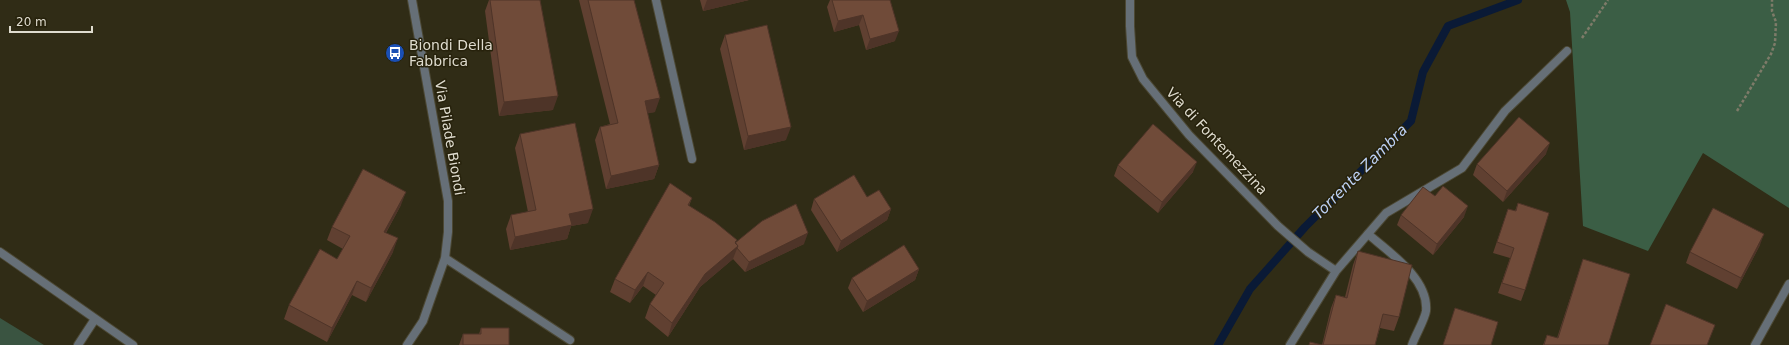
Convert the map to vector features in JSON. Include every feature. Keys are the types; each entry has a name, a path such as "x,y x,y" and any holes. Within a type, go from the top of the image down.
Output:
{"street":[{"name":"Via Pilade Biondi","path":"407,345 423,321 445,258 448,232 448,201 412,0"},
{"path":"656,0 692,160"},
{"name":"Via di Fontemezzina","path":"1130,0 1132,57 1143,79 1189,135 1278,226 1308,252 1336,271"},
{"path":"1290,345 1336,271 1386,213 1462,168 1505,111 1567,51"},
{"path":"1368,234 1410,271 1423,290 1426,311 1412,345"},
{"path":"0,252 133,345"},
{"path":"445,258 570,340"},
{"path":"1756,345 1789,284"},
{"path":"78,345 95,319"}],"path":[{"path":"1582,38 1608,0"},
{"path":"1737,111 1772,54 1775,43 1776,22 1772,12 1772,0"}],"green space":[{"path":"1566,0 1789,0 1789,208 1703,153 1648,251 1583,226 1570,12"},
{"path":"0,318 44,345 0,345"}],"building":[{"path":"490,0 540,0 558,96 504,102"},
{"path":"588,0 634,0 660,98 645,101 659,165 611,176 600,127 618,123"},
{"path":"832,0 890,0 899,31 870,39 863,15 838,21"},
{"path":"767,25 791,127 748,136 725,35"},
{"path":"1519,117 1550,143 1507,191 1477,164"},
{"path":"575,123 593,209 569,214 572,225 515,237 511,215 536,210 520,134"},
{"path":"1153,124 1197,162 1162,202 1118,165"},
{"path":"363,169 406,192 384,232 398,238 371,288 357,281 332,328 289,305 320,249 337,259 350,236 332,227"},
{"path":"854,175 867,197 879,190 891,209 841,241 814,199"},
{"path":"670,183 692,198 688,205 715,222 737,240 735,242 738,246 705,274 672,323 650,304 664,283 648,272 635,290 615,279"},
{"path":"1443,186 1468,206 1437,244 1401,215 1423,187 1435,196"},
{"path":"1518,203 1549,213 1525,290 1502,283 1514,248 1497,242 1508,209 1516,211"},
{"path":"796,204 808,233 749,262 737,248 738,246 735,243 762,221"},
{"path":"1713,208 1764,234 1741,278 1690,252"},
{"path":"904,245 919,269 867,301 852,278"},
{"path":"1358,251 1412,265 1399,317 1383,314 1375,345 1323,345 1336,295 1347,298"},
{"path":"1583,259 1630,274 1608,345 1544,345 1547,335 1558,338"},
{"path":"1666,304 1715,325 1707,345 1650,345"},
{"path":"1455,308 1498,322 1491,345 1443,345"},
{"path":"481,328 509,328 509,345 463,345 463,334 481,334"},
{"path":"1310,342 1322,345 1309,345"}],"waterway":[{"name":"Torrente Zambra","path":"1218,345 1250,289 1305,227 1411,121 1423,72 1448,26 1518,0"}],"place":[{"name":"Biondi Della Fabbrica","path":"395,53"}]}
